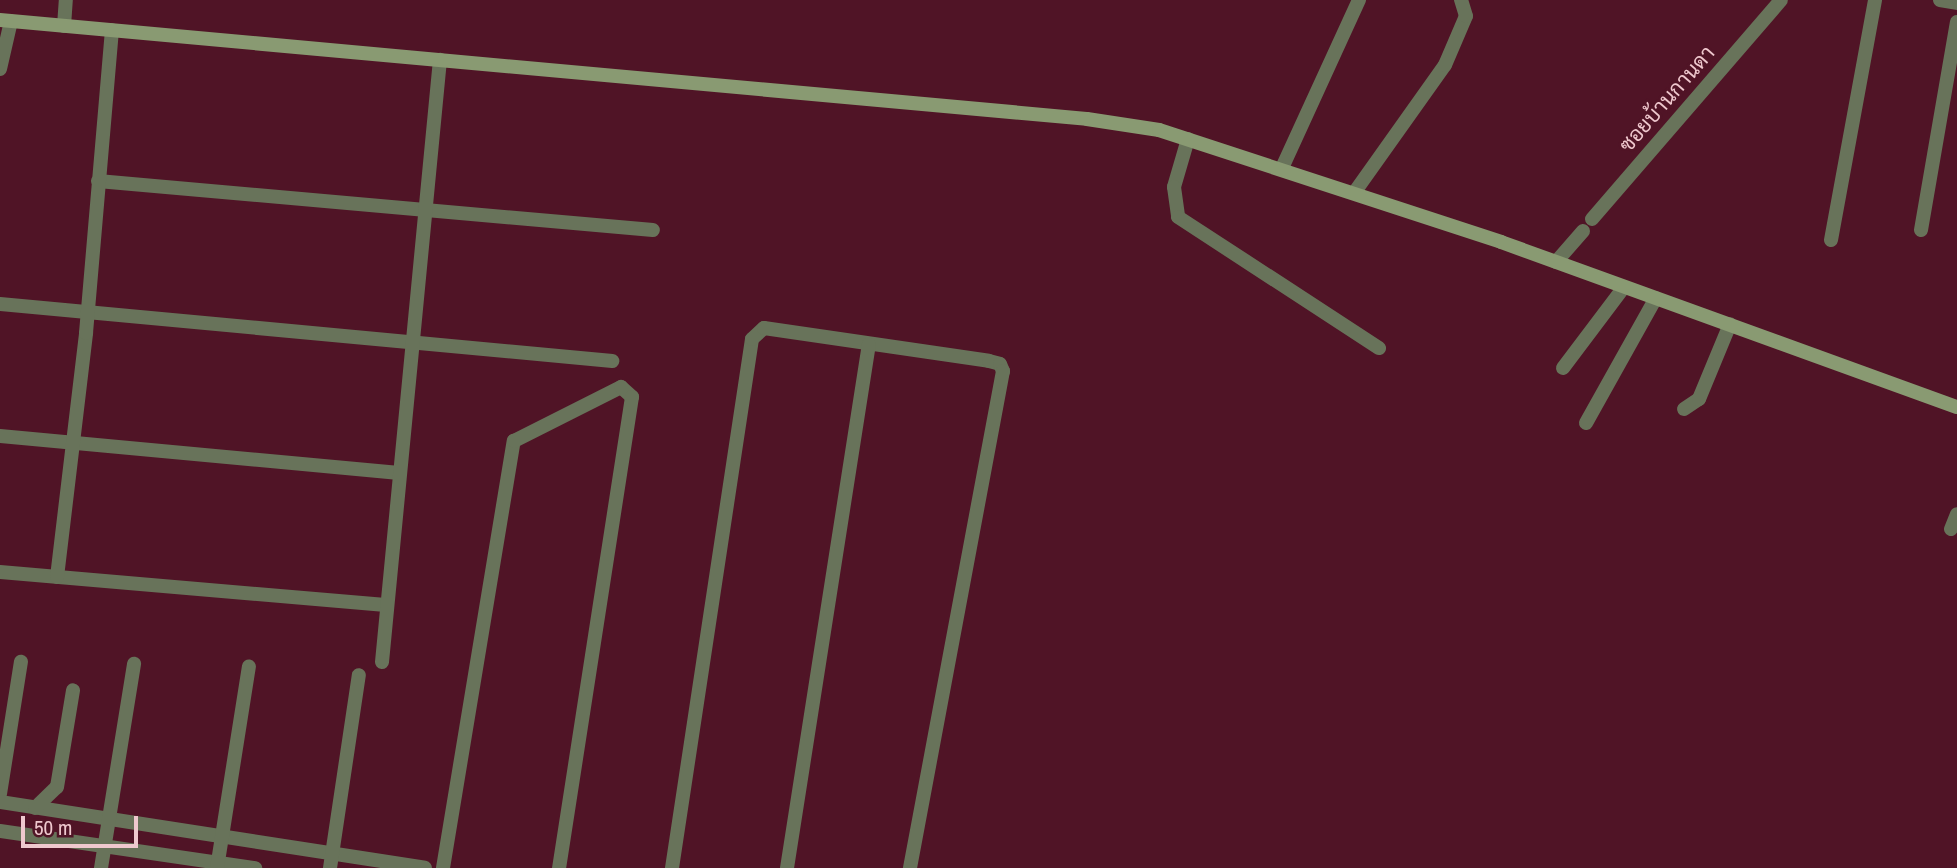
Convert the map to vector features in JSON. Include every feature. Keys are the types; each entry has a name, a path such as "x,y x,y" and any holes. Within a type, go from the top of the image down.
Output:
{"street":[{"path":"64,26 66,0"},
{"path":"1282,169 1359,0"},
{"path":"1354,193 1446,65 1466,16 1461,0"},
{"path":"1831,240 1875,0"},
{"path":"1940,0 1957,3"},
{"name":"ซอยบ้านกานดา","path":"1556,262 1777,3"},
{"path":"0,69 5,20 1100,120 1188,139 1354,193 1556,262 1957,407"},
{"path":"1921,230 1957,22"},
{"path":"57,577 74,444 112,30"},
{"path":"382,662 440,60"},
{"path":"1188,139 1174,187 1178,217 1378,348"},
{"path":"98,181 653,230"},
{"path":"1563,368 1624,287"},
{"path":"1586,423 1656,298"},
{"path":"0,304 612,361"},
{"path":"1684,410 1699,399 1730,324"},
{"path":"672,868 754,334 764,328 995,362 1004,379 910,868"},
{"path":"787,868 869,344"},
{"path":"443,868 514,441 621,387 632,397 559,868"},
{"path":"0,436 399,473"},
{"path":"1951,529 1957,514"},
{"path":"0,572 386,605"},
{"path":"0,794 20,662"},
{"path":"101,868 134,664"},
{"path":"217,865 249,667"},
{"path":"331,861 359,675"},
{"path":"35,808 57,788 73,690"},
{"path":"0,802 221,836 331,861 425,868"},
{"path":"0,831 217,865 256,868"}]}
